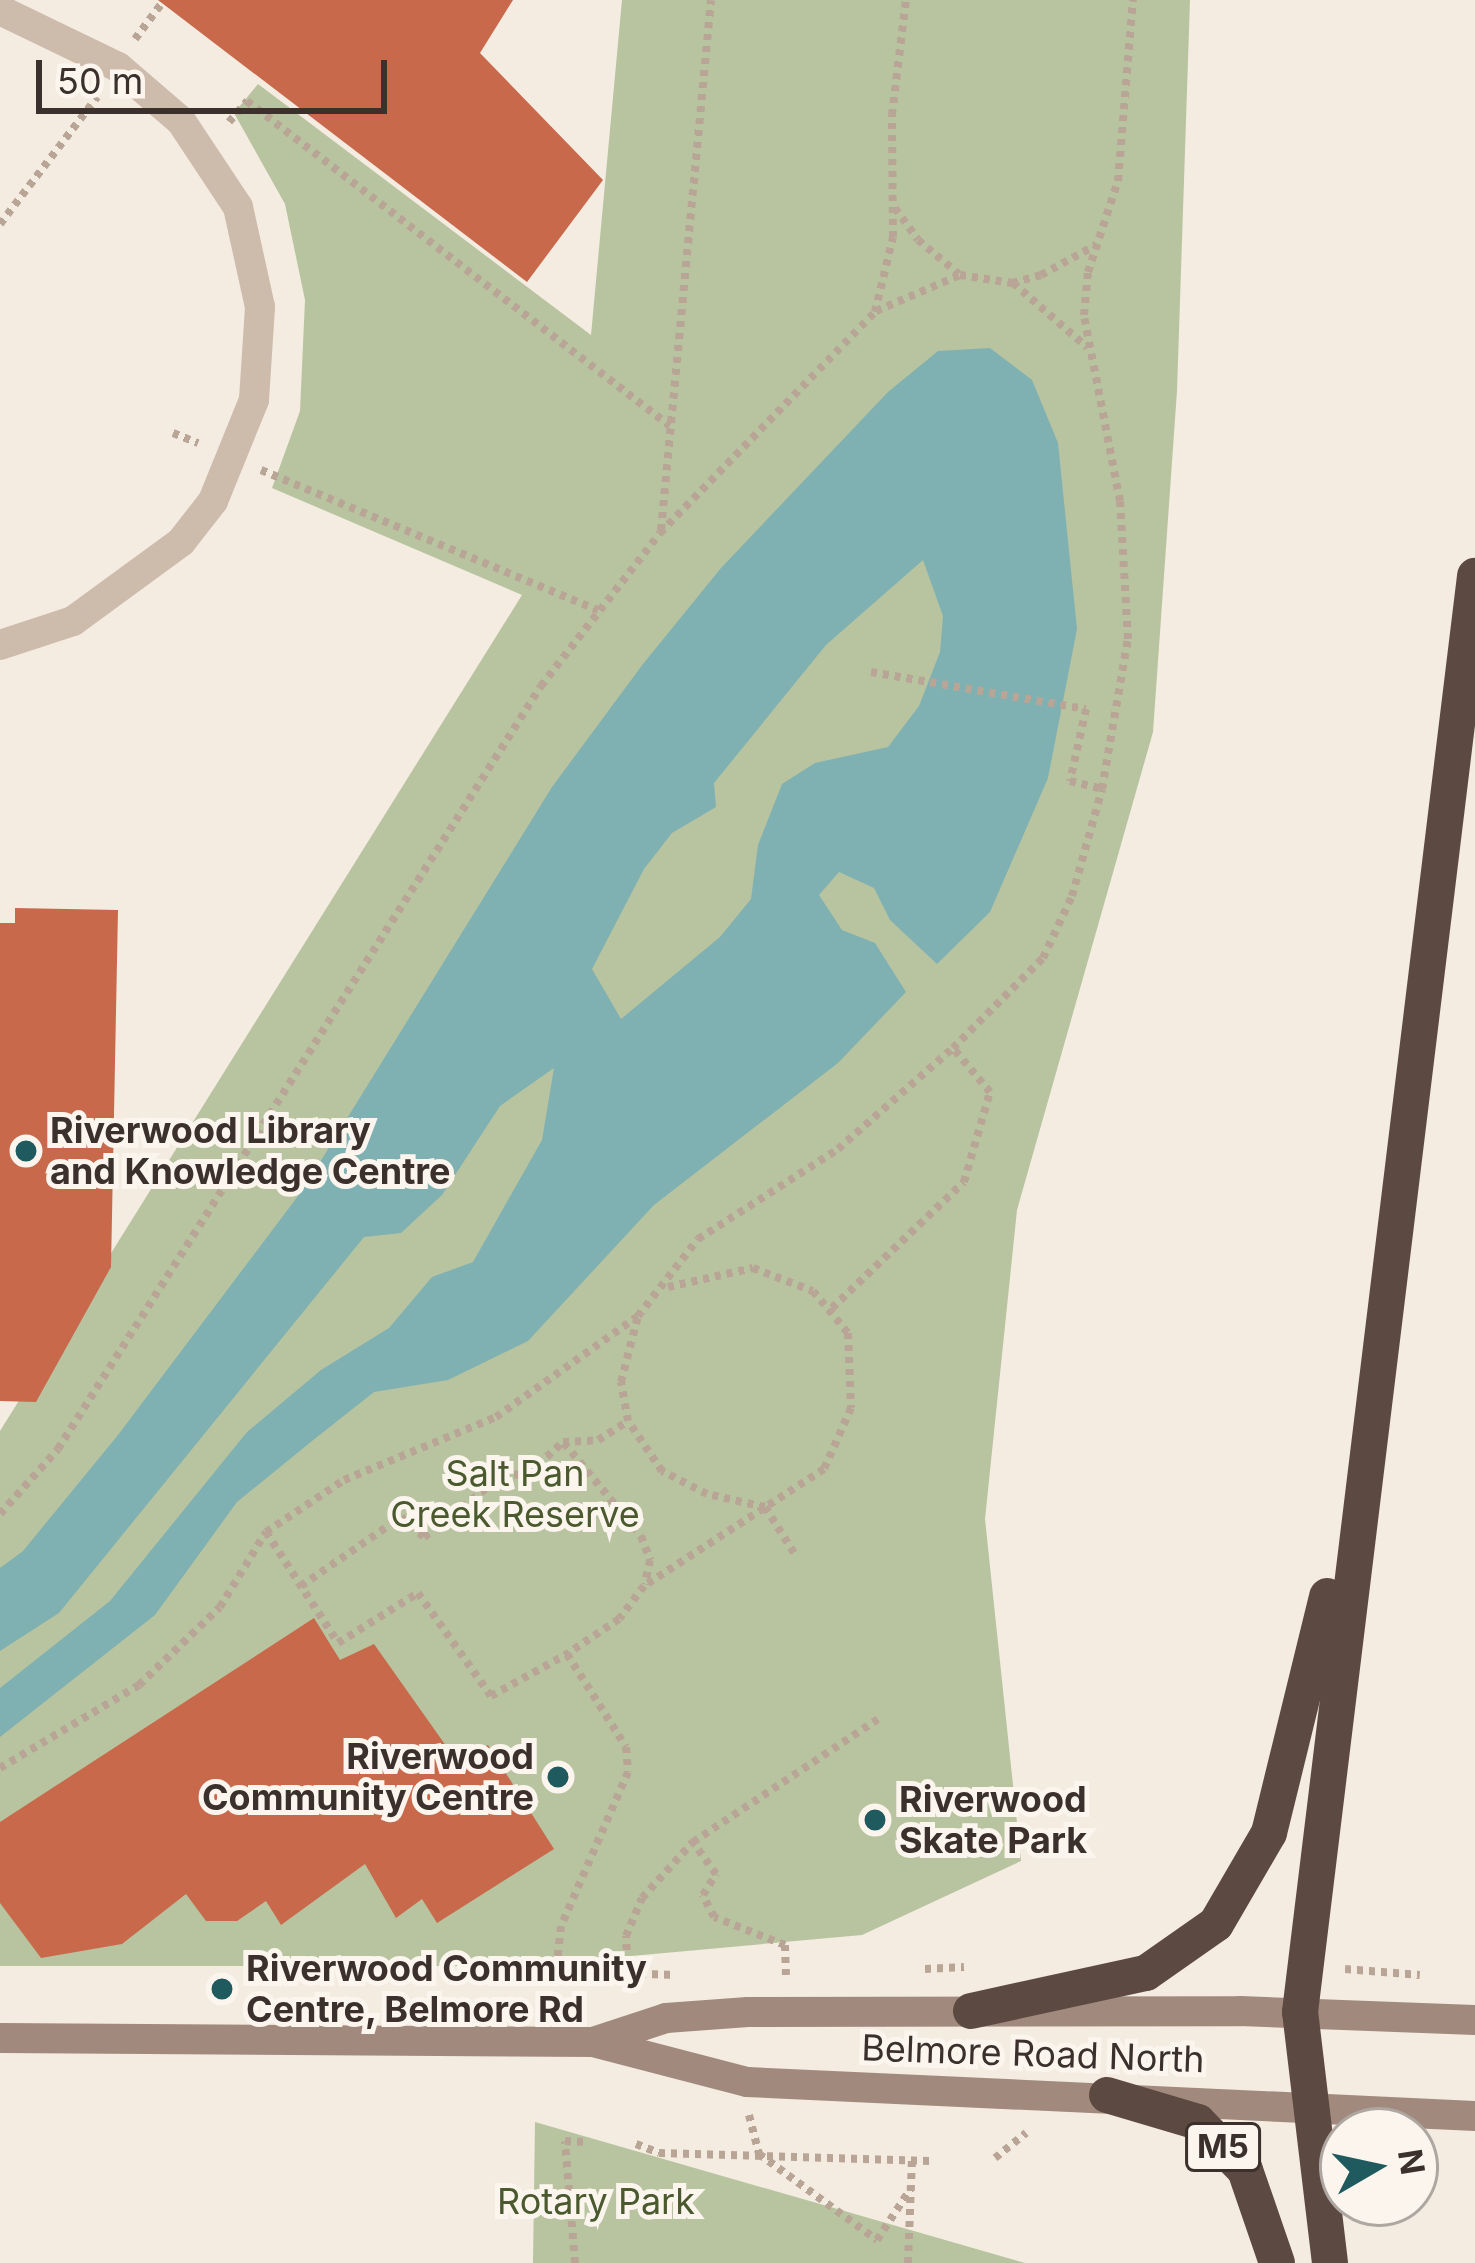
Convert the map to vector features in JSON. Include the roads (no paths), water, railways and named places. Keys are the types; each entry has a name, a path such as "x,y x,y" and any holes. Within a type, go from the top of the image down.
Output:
{"highway":[{"path":"1300,2012 1370,1405 1475,576"},
{"path":"971,2011 1146,1973 1216,1924 1275,1816 1370,1405"},
{"name":"M5","path":"1300,2012 1330,2263"},
{"name":"M5","path":"1106,2095 1198,2122 1245,2170 1277,2263"}],"main road":[{"name":"Belmore Road North","path":"592,2042 666,2018 971,2011 1300,2012 1475,2020"},
{"name":"Belmore Road North","path":"0,2038 592,2042 747,2082 1106,2095 1475,2116"}],"street":[{"path":"0,10 118,67 210,157 254,254 260,351 235,458 213,500 153,570 74,621 0,645"}],"water":[{"path":"990,348 1032,380 1058,443 1077,629 1048,778 990,912 937,964 890,920 874,888 839,872 819,895 842,930 875,943 906,992 838,1063 654,1205 528,1341 448,1380 374,1392 312,1441 237,1502 155,1615 0,1737 0,1688 110,1601 247,1432 321,1370 389,1328 432,1277 473,1262 542,1140 554,1068 500,1106 442,1195 401,1233 364,1237 59,1613 0,1651 0,1568 23,1551 118,1435 304,1188 552,787 721,568 888,392 938,351","holes":["923,560 943,616 940,652 919,706 888,747 815,763 782,784 758,845 751,899 720,937 621,1019 592,969 644,869 672,833 716,807 714,783 826,645"]}],"place":[{"name":"Riverwood Library and Knowledge Centre","path":"26,1151"},
{"name":"Riverwood Community Centre","path":"558,1777"},
{"name":"Riverwood Skate Park","path":"875,1820"},
{"name":"Riverwood Community Centre, Belmore Rd","path":"222,1989"}],"park label":[{"name":"Salt Pan Creek Reserve","path":"515,1494"},
{"name":"Rotary Park","path":"596,2202"}]}
